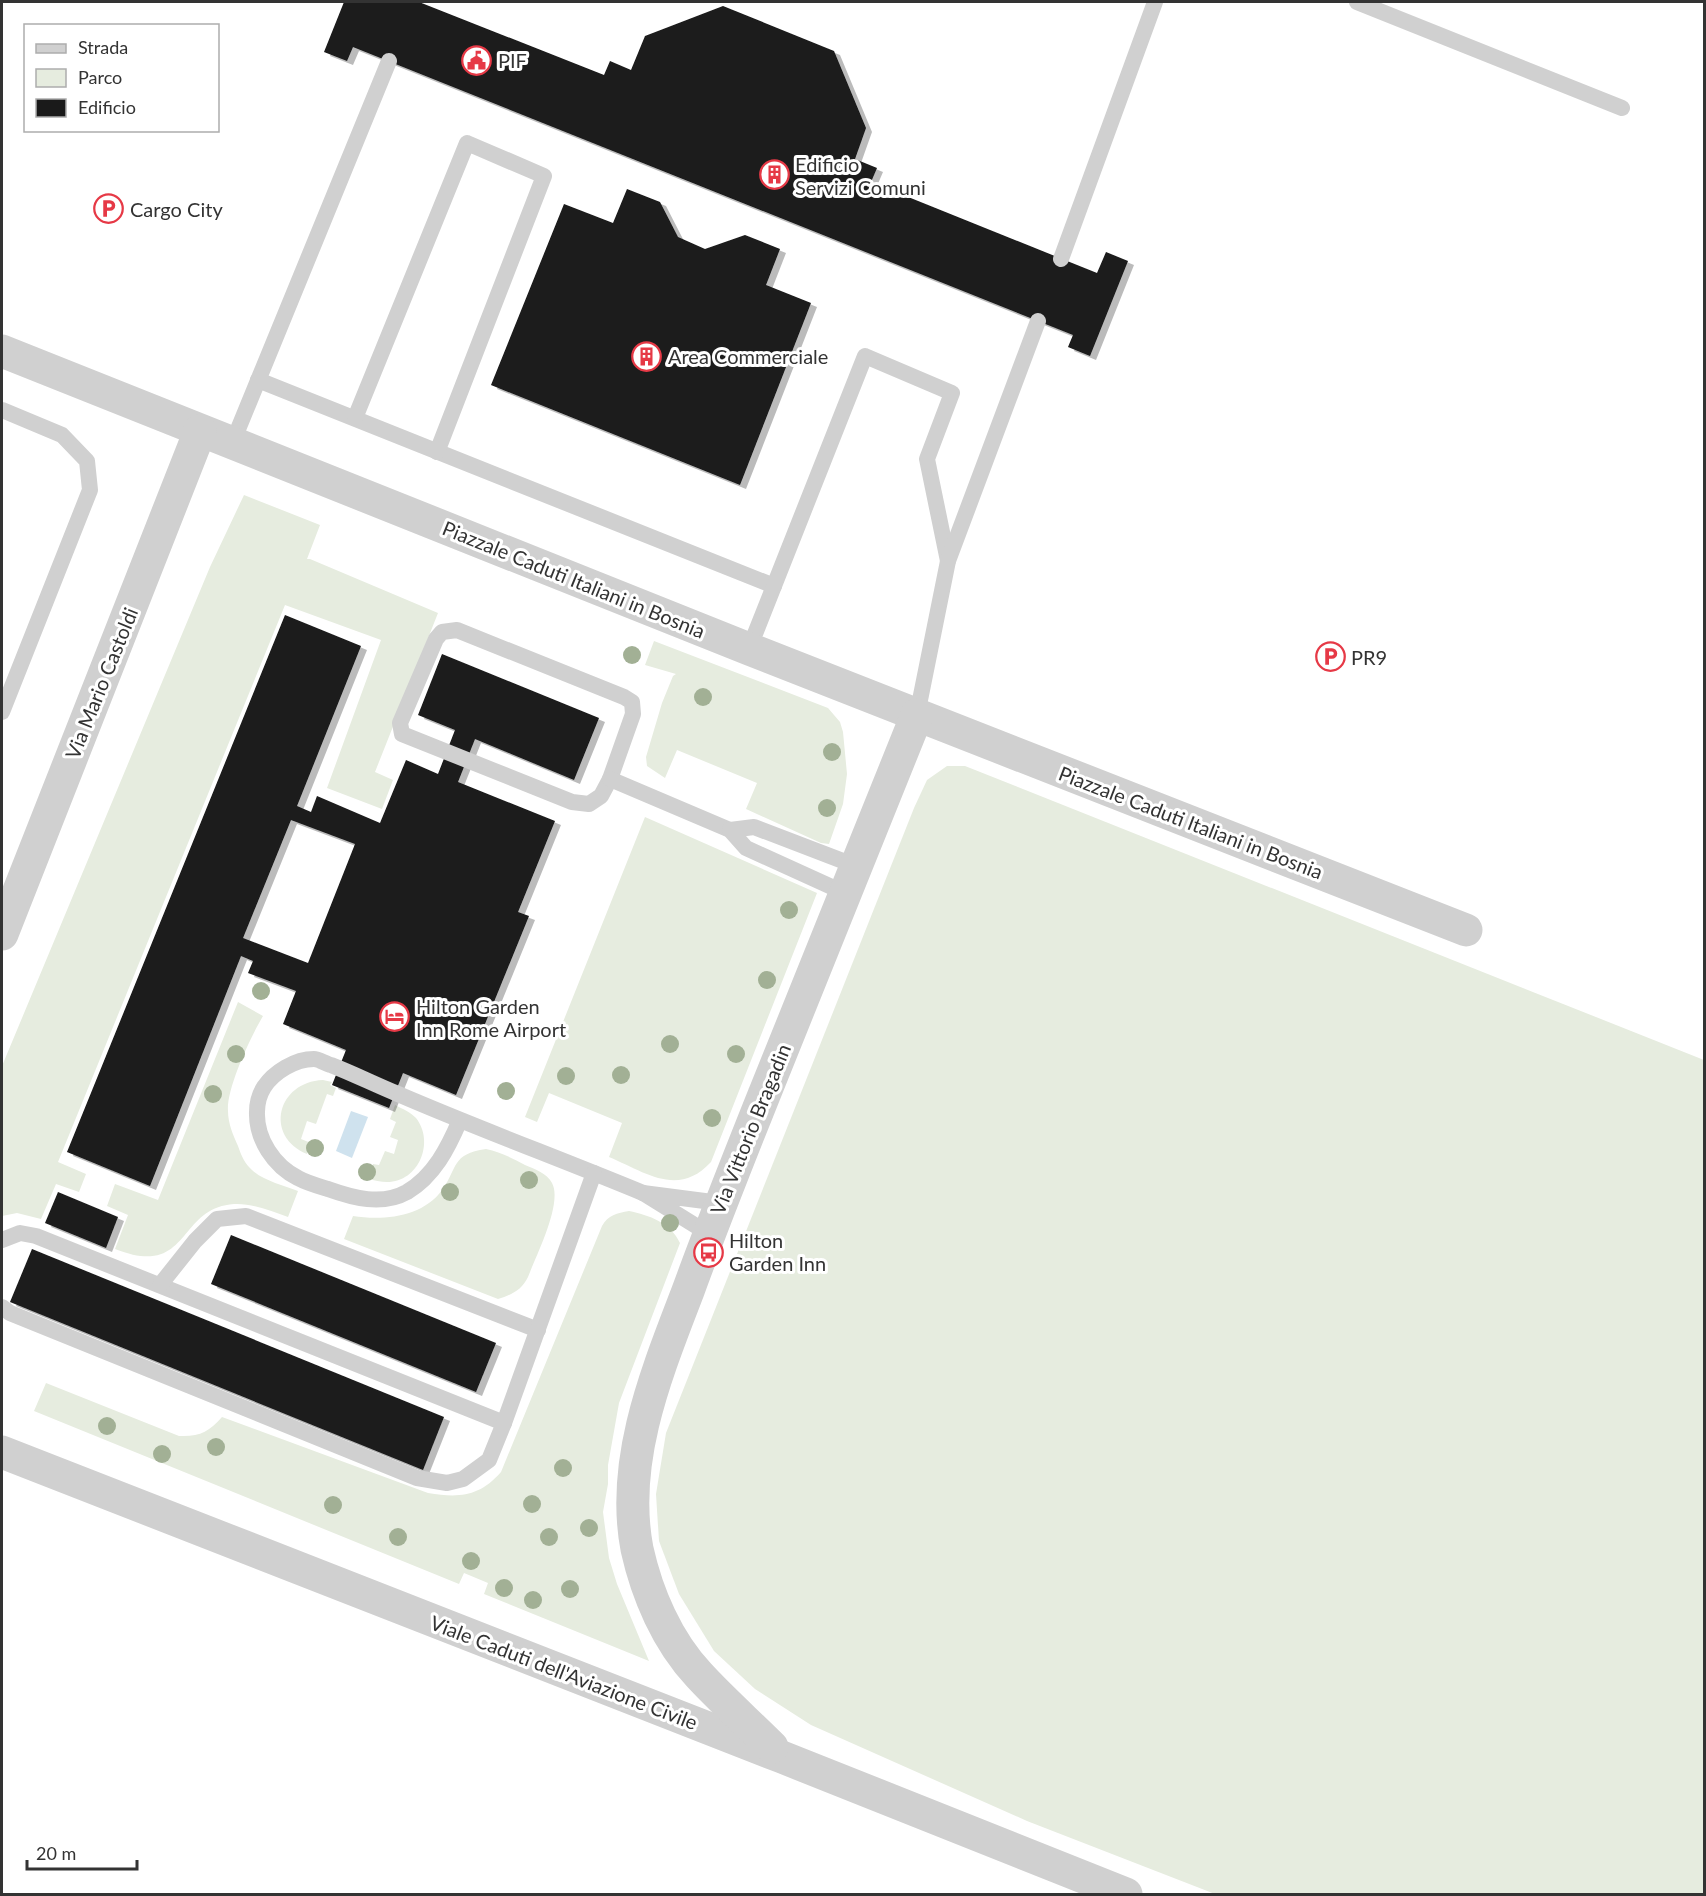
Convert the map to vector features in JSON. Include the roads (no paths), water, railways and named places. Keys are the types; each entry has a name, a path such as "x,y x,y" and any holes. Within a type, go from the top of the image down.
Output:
{"street":[{"name":"Piazzale Caduti Italiani in Bosnia","path":"2,351 916,715 1466,930"},
{"name":"Via Mario Castoldi","path":"2,934 200,431"},
{"name":"Via Vittorio Bragadin","path":"782,1757 697,1674 668,1632 647,1589 637,1548 632,1507 637,1457 646,1411 657,1373 720,1203 916,715"},
{"name":"Viale Caduti dell'Aviazione Civile","path":"2,1452 1126,1894"}],"lane":[{"path":"1061,258 1155,2"},
{"path":"1357,2 1622,108"},
{"path":"232,444 389,61"},
{"path":"355,418 467,142 544,176 437,452"},
{"path":"916,715 948,561 1038,321"},
{"path":"749,648 865,356 952,393 927,459 948,561"},
{"path":"258,380 774,586"},
{"path":"2,410 62,435 87,461 90,490 2,712"},
{"path":"457,630 632,702 633,714 610,779 601,796 589,804 572,802 402,734 400,723 436,639 442,632 457,630"},
{"path":"610,779 730,830 746,848 850,880"},
{"path":"730,830 754,827 850,880"},
{"path":"460,1120 446,1152 436,1166 413,1188 394,1197 368,1200 347,1196 298,1178 285,1169 265,1147 256,1119 260,1092 276,1073 287,1066 315,1059 643,1193 709,1234"},
{"path":"2,1307 21,1318 417,1478 447,1483 463,1479 489,1460 594,1173"},
{"path":"643,1193 720,1203"},
{"path":"160,1285 195,1241 218,1219 246,1216 538,1330"},
{"path":"2,1240 20,1233 36,1236 504,1423"}],"water":[{"path":"351,1111 368,1117 352,1158 336,1151"}],"place":[{"name":"PIF","path":"477,60"},
{"name":"Edificio Servizi Comuni","path":"774,175"},
{"name":"Cargo City","path":"109,209"},
{"name":"Area Commerciale","path":"647,356"},
{"name":"PR9","path":"1330,657"},
{"name":"Hilton Garden Inn Rome Airport","path":"395,1017"},
{"name":"Hilton Garden Inn","path":"708,1252"}]}
